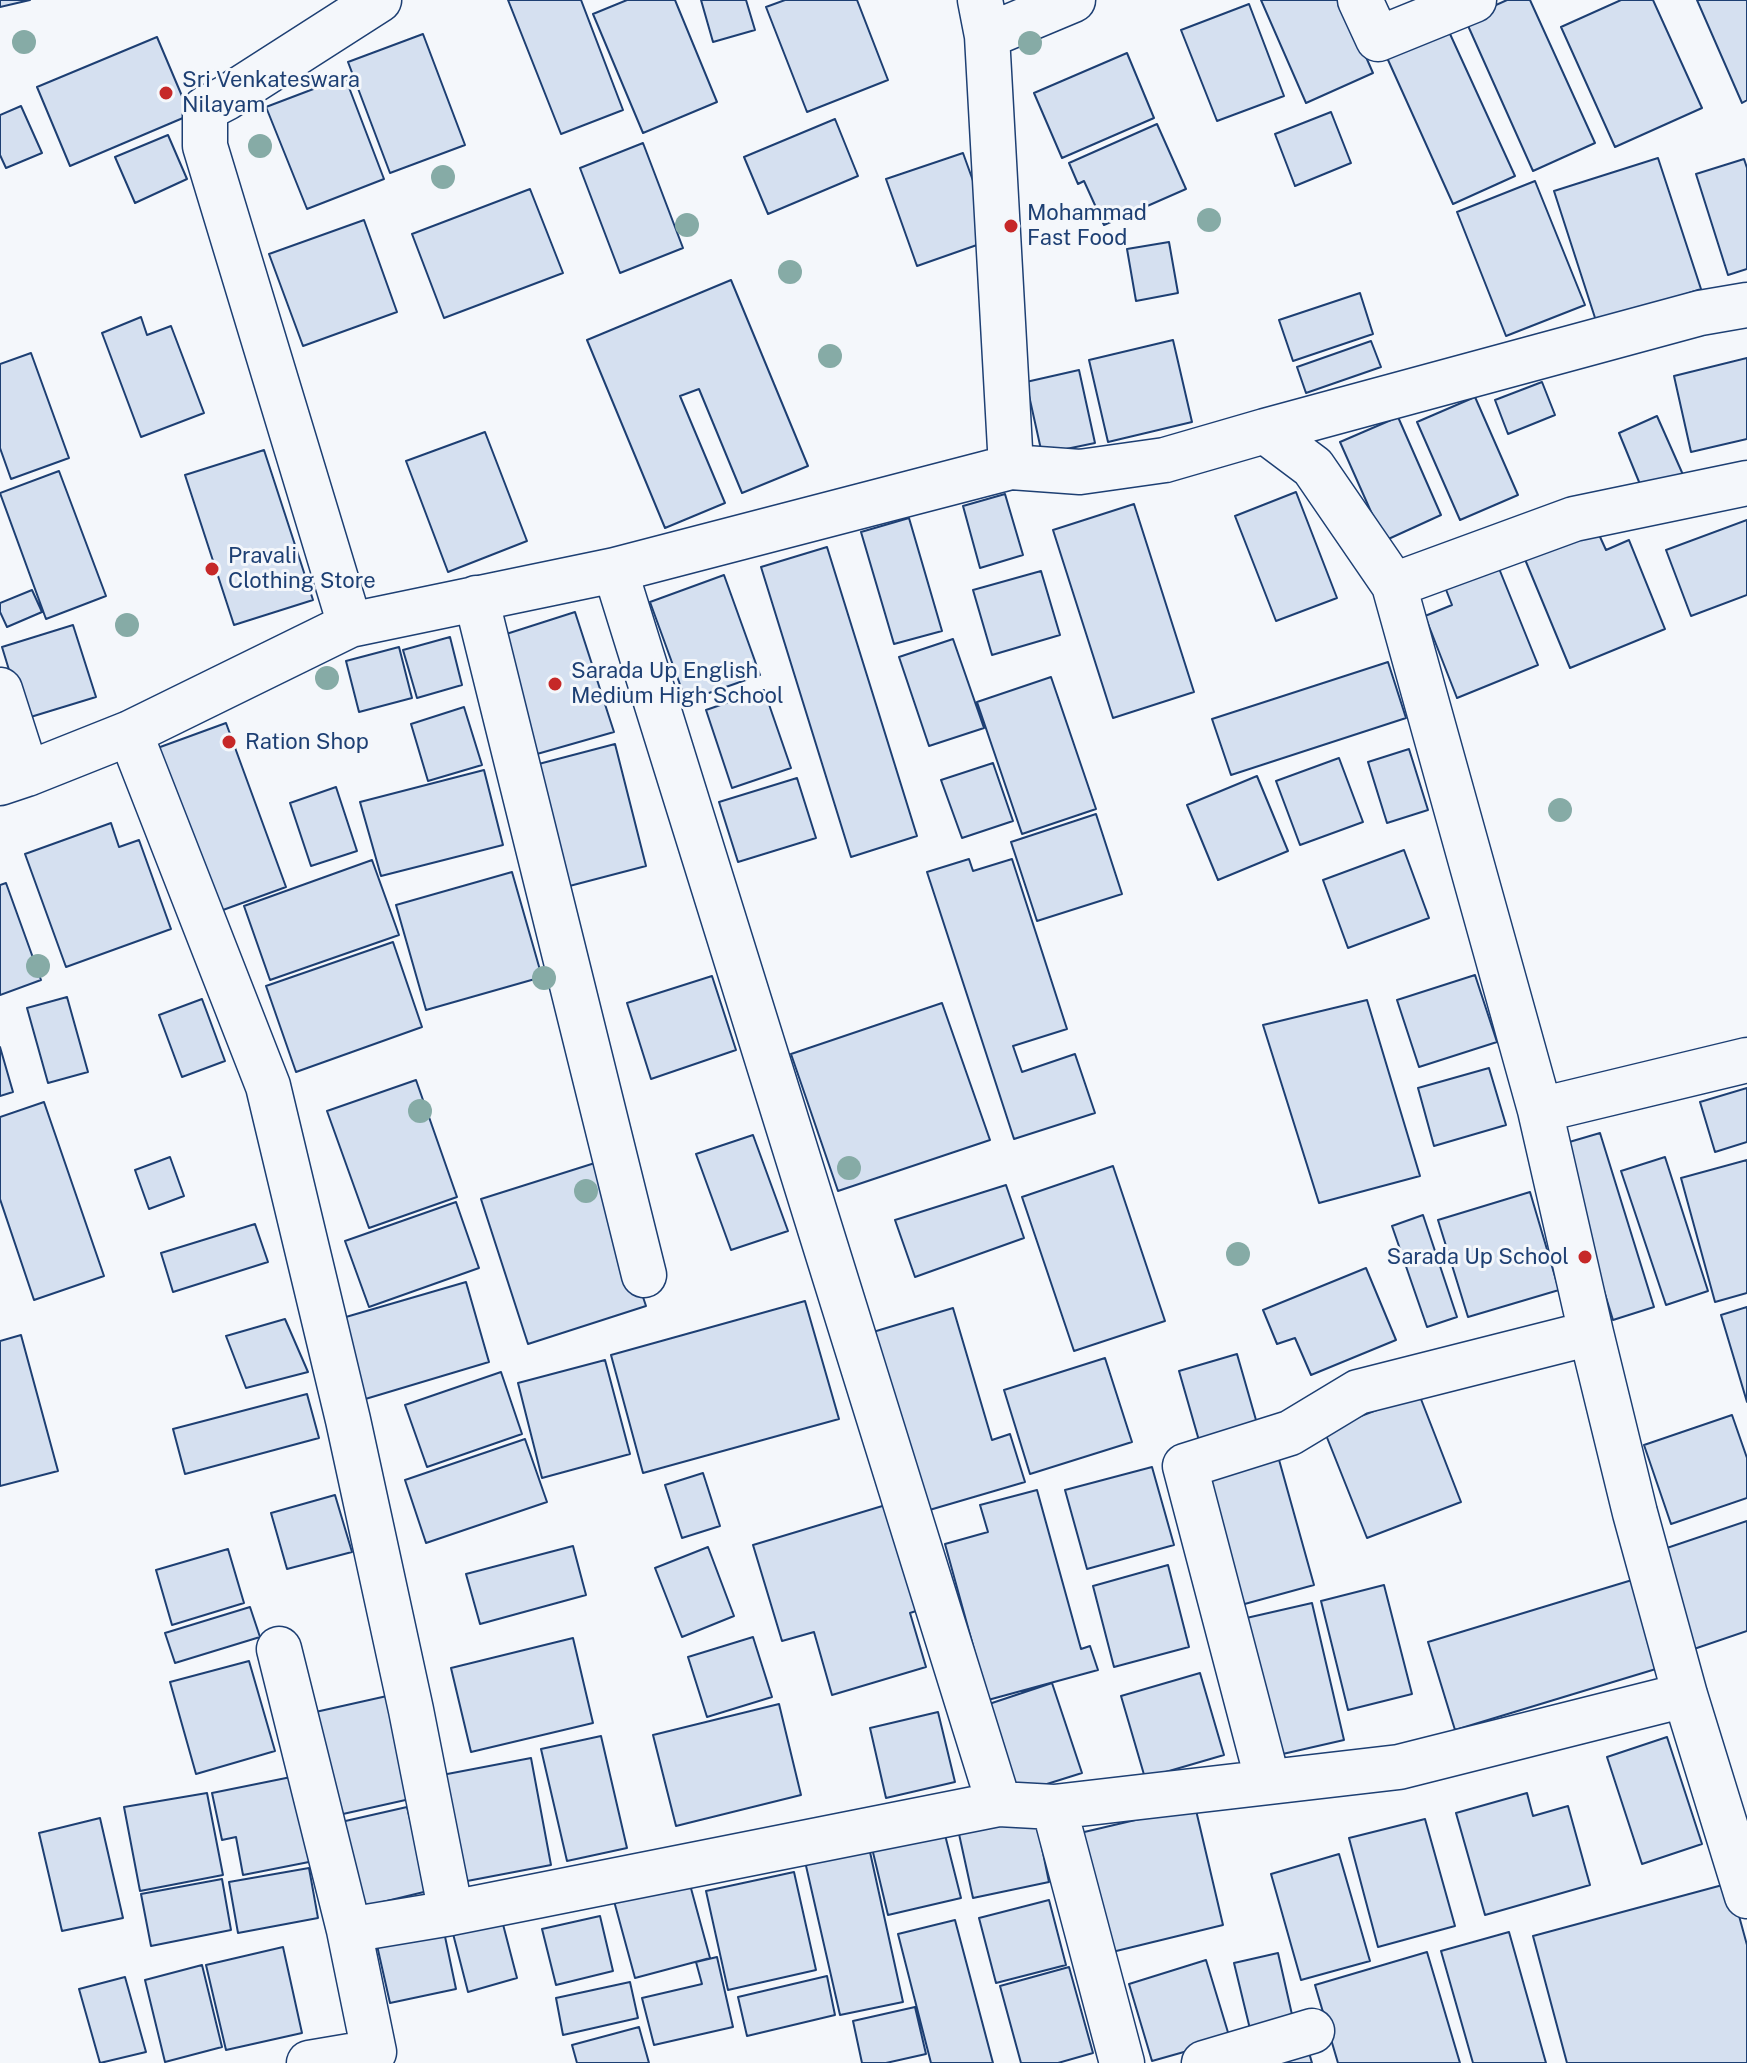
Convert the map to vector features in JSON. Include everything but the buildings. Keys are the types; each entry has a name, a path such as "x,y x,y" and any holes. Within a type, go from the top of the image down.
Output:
{"street":[{"path":"350,625 205,146 205,109 379,0"},
{"path":"1011,467 984,18 1073,0"},
{"path":"1360,0 1378,39 1474,0"},
{"path":"0,690 13,778 130,733 350,625 615,570 1011,467 1080,472 1165,460 1700,313 1747,305"},
{"path":"1265,431 1313,467 1394,585 1540,1110 1635,1513 1685,1695 1747,1896"},
{"path":"1394,585 1574,519 1747,483"},
{"path":"615,570 999,1804"},
{"path":"476,598 644,1275"},
{"path":"130,733 268,1086 351,1435 411,1710 451,1913"},
{"path":"1540,1110 1747,1060"},
{"path":"1268,1782 1185,1466 1290,1433 1358,1392 1591,1333"},
{"path":"279,1649 349,1930 375,2058 309,2063"},
{"path":"349,1930 451,1913 999,1804 1054,1807 1399,1767 1685,1695"},
{"path":"1054,1807 1122,2063"},
{"path":"1204,2063 1312,2031"}],"place":[{"name":"Sri Venkateswara Nilayam","path":"166,93"},
{"name":"Mohammad Fast Food","path":"1011,226"},
{"name":"Pravali Clothing Store","path":"212,569"},
{"name":"Sarada Up English Medium High School","path":"555,684"},
{"name":"Ration Shop","path":"229,742"},
{"name":"Sarada Up School","path":"1585,1257"}]}
